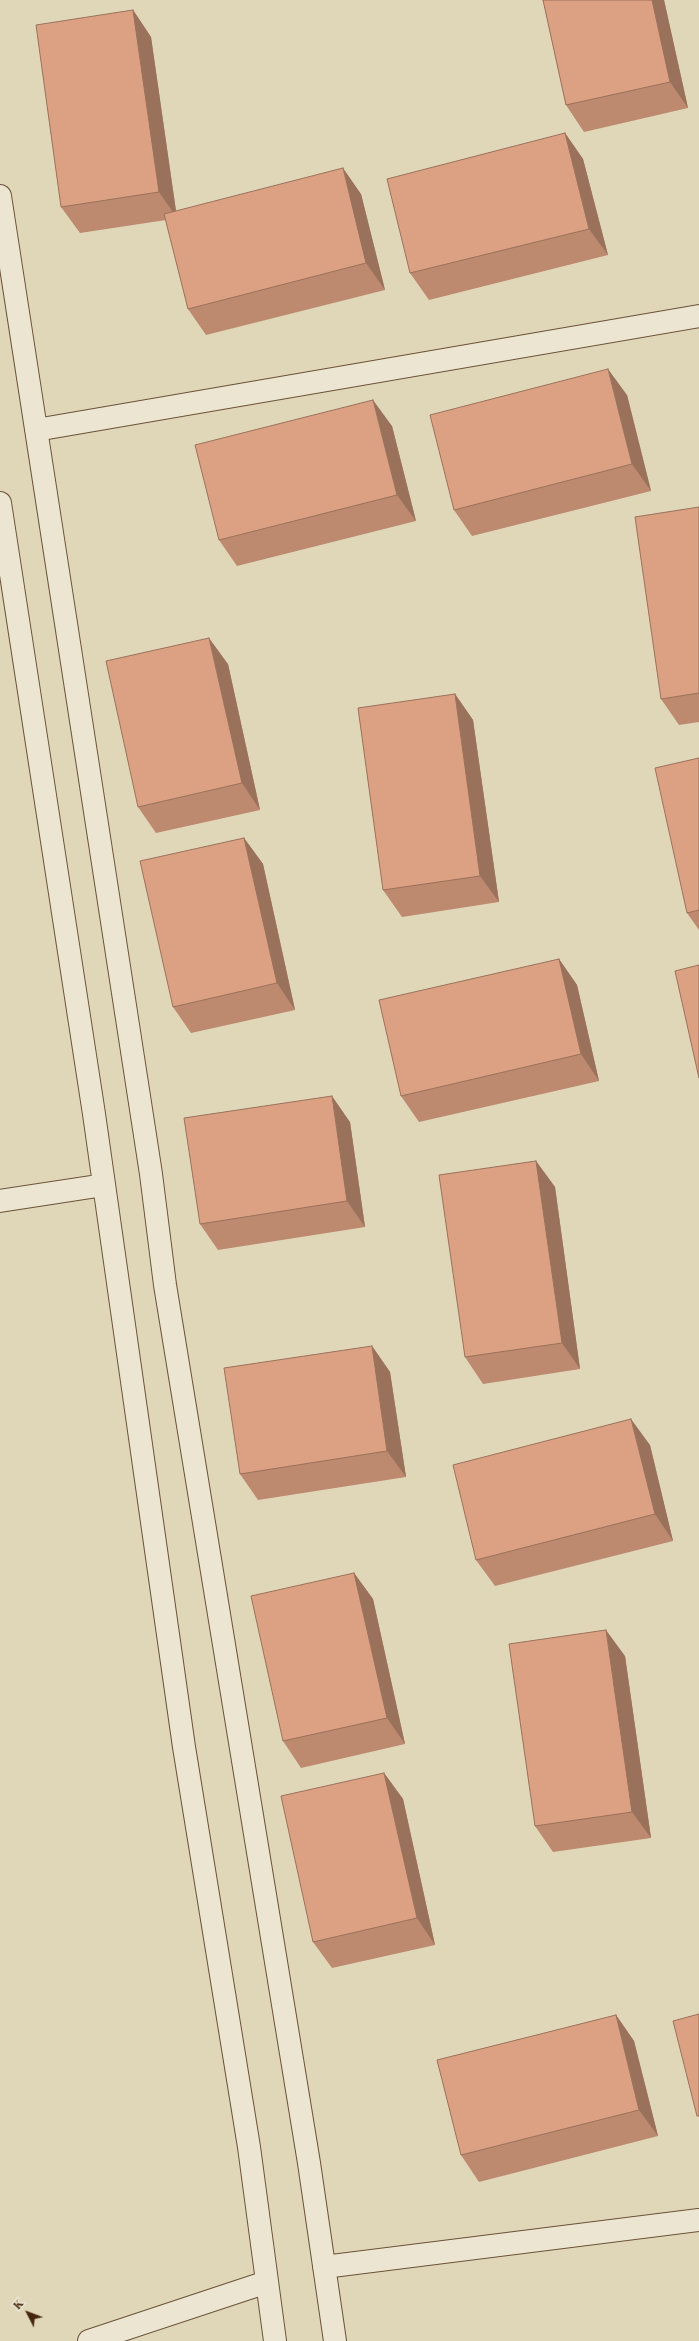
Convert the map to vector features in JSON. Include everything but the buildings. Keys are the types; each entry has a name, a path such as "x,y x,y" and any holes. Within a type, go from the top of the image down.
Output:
{"street":[{"path":"0,196 151,1174 165,1285 309,2163 335,2341"},
{"path":"36,430 699,316"},
{"path":"0,503 104,1185 184,1747 247,2139 275,2341"},
{"path":"0,1201 104,1185"},
{"path":"324,2267 699,2220"},
{"path":"89,2341 267,2282"}]}
